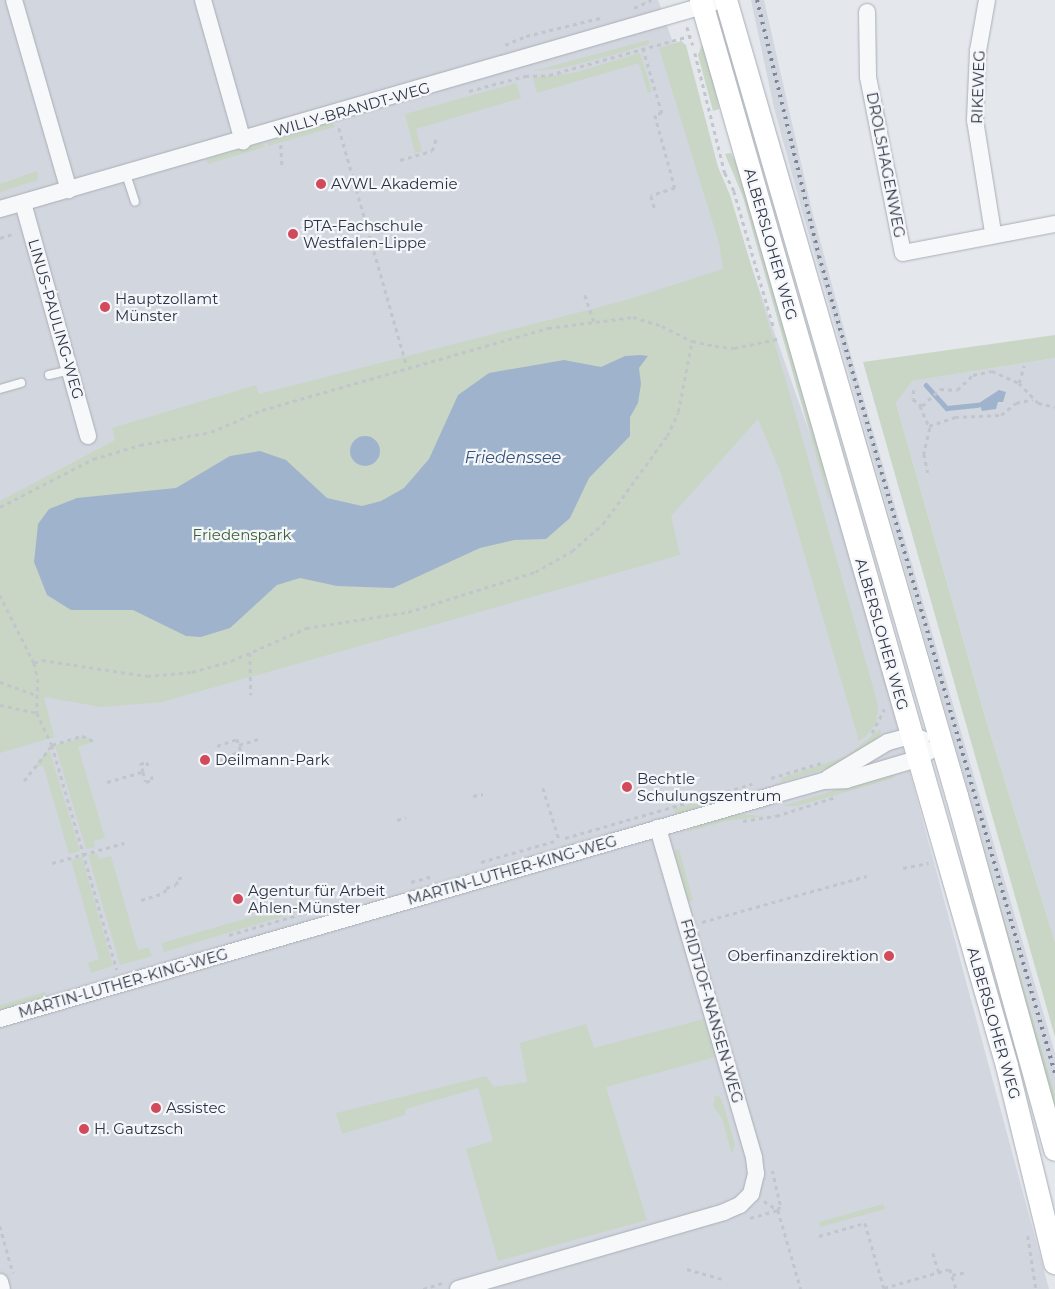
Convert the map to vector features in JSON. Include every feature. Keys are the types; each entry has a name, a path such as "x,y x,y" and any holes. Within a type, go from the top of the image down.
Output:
{"main road":[{"name":"ALBERSLOHER WEG","path":"726,0 941,744 1055,1150"},
{"name":"ALBERSLOHER WEG","path":"708,2 917,759 1009,1074 1055,1263"}],"street":[{"path":"14,0 69,190"},
{"path":"203,0 243,141"},
{"name":"RIKEWEG","path":"987,0 978,51 975,120 993,233"},
{"name":"WILLY-BRANDT-WEG","path":"0,209 243,141 708,2"},
{"name":"DROLSHAGENWEG","path":"867,12 868,76 903,252 993,233 1055,224"},
{"name":"LINUS-PAULING-WEG","path":"23,202 88,436"},
{"path":"911,736 941,744"},
{"name":"MARTIN-LUTHER-KING-WEG","path":"823,781 888,742 911,736"},
{"name":"MARTIN-LUTHER-KING-WEG","path":"0,1018 823,781 846,780 917,759 941,744"},
{"name":"FRIDTJOF-NANSEN-WEG","path":"658,828 754,1157 756,1174 752,1194"},
{"path":"454,1285 724,1212 740,1205 752,1194"}],"lane":[{"path":"126,174 135,202"},
{"path":"49,376 70,370"},
{"path":"0,389 21,383"}],"path":[{"path":"512,79 549,75 690,36"},
{"path":"643,48 662,113 655,115 676,188 651,196 655,210"},
{"path":"0,507 93,459 140,445 211,432 262,410 406,367 548,328 633,317 662,326 692,341 734,348 777,339 734,191 725,173 694,49"},
{"path":"335,113 406,367"},
{"path":"400,160 432,151 436,139"},
{"path":"281,145 282,166"},
{"path":"0,238 17,233 16,228"},
{"path":"585,295 594,321"},
{"path":"34,663 42,660 148,676 192,672 250,653 306,628 444,603 535,572 572,551 603,524 667,436 678,412 692,341"},
{"path":"1019,383 1024,366"},
{"path":"920,406 930,402 940,389 957,390 968,378 985,371 995,371 1019,383 1041,405 1055,407"},
{"path":"914,390 913,399 920,406 929,426 929,439 924,454 928,473"},
{"path":"929,426 955,417 1001,415 1016,403 1034,399"},
{"path":"0,595 34,663 38,679 35,695 37,713 52,745 122,984"},
{"path":"250,653 251,696"},
{"path":"0,682 35,695"},
{"path":"869,736 879,724 885,702"},
{"path":"0,705 37,713"},
{"path":"24,781 52,745 82,736 96,742"},
{"path":"217,746 237,739 240,751 220,759"},
{"path":"238,745 260,739"},
{"path":"767,779 827,761"},
{"path":"148,766 147,762 140,764 146,782 152,780 151,776"},
{"path":"107,782 143,772"},
{"path":"543,788 559,840"},
{"path":"473,796 483,794"},
{"path":"740,822 776,816"},
{"path":"397,820 406,817"},
{"path":"52,863 124,843"},
{"path":"903,868 933,862"},
{"path":"141,900 164,893 166,888 176,885 178,879 184,876"},
{"path":"702,922 867,876"},
{"path":"700,914 705,932"},
{"path":"772,1170 780,1205 778,1210 801,1289"},
{"path":"752,1194 778,1210"},
{"path":"744,1220 778,1210"},
{"path":"819,1236 864,1223 885,1288 950,1270 956,1289"},
{"path":"0,1226 6,1284"},
{"path":"933,1253 939,1272"},
{"path":"688,1270 722,1279"},
{"path":"952,1275 966,1272"},
{"path":"423,1289 454,1285"}],"shaded area":[{"path":"0,0 658,0 847,540 1049,1289 0,1289"},
{"path":"751,0 764,0 812,211 854,366 1055,1053 1055,1094 803,214 774,108"},
{"path":"1055,358 1055,942 986,720 896,403 911,381"}],"green space":[{"path":"648,40 649,44 620,53 563,68 534,71"},
{"name":"Friedenspark","path":"681,41 686,45 718,167 730,195 788,388 878,705 876,724 867,735 859,741 780,471 758,419 671,516 680,555 162,702 102,707 44,697 54,737 0,753 0,501 115,440 112,428 256,385 259,394 623,301 723,269 719,243 659,48"},
{"path":"703,42 706,42 719,109 713,111 698,55"},
{"path":"640,53 652,91 648,93 639,63 537,93 533,78 573,73"},
{"path":"516,83 521,98 416,129 422,151 415,153 405,114"},
{"path":"332,122 335,127 268,146 267,142"},
{"path":"262,143 265,147 208,164 206,159"},
{"path":"731,153 745,182 821,448 830,505 743,197 725,154"},
{"path":"37,171 38,180 0,192 0,184"},
{"path":"1055,335 1055,358 912,381 896,403 986,720 1055,942 1055,1037 863,362"},
{"path":"863,430 1055,1094 1055,1114 859,432"},
{"path":"880,729 881,734 869,746 829,768 782,782 781,778 847,756"},
{"path":"87,737 93,742 78,747 105,838 94,841 95,847 86,849 55,745"},
{"path":"49,749 80,851 69,854 43,765 33,768"},
{"path":"893,773 894,778 798,806 782,806"},
{"path":"722,795 723,799 719,801 676,814 674,809"},
{"path":"736,814 765,816 726,821 687,832 703,822"},
{"path":"679,849 693,900 688,902 675,855 675,850"},
{"path":"97,853 99,859 111,856 138,950 149,947 152,956 120,965 88,855"},
{"path":"82,857 113,966 91,973 88,963 99,959 71,860"},
{"path":"302,902 305,910 164,952 162,943"},
{"path":"45,992 46,998 0,1010 0,1005"},
{"path":"704,1019 715,1057 606,1087 647,1220 498,1261 466,1149 493,1141 478,1088 406,1109 405,1115 342,1134 336,1113 486,1076 494,1087 527,1082 520,1043 586,1024 594,1048"},
{"path":"715,1096 720,1097 724,1106 735,1145 732,1154 722,1119 713,1106"},
{"path":"883,1204 885,1209 820,1227 819,1222"}],"water":[{"name":"Friedenssee","path":"625,356 648,356 639,368 641,384 638,403 630,417 630,436 589,478 570,518 546,539 514,540 480,548 393,588 337,586 300,578 277,585 230,628 201,637 186,636 133,610 71,610 47,595 34,562 38,524 49,509 77,498 176,488 230,456 260,451 286,460 327,498 362,506 381,501 404,488 429,459 458,395 489,373 564,360 601,367"},
{"path":"999,390 1006,392 1003,402 998,402 996,409 982,411 979,403"},
{"path":"365,436 375,441 380,451 375,461 365,466 355,461 350,451 355,441"}],"waterway":[{"path":"926,385 947,408 978,405"}],"railway":[{"path":"757,0 819,256 1055,1073"}],"place":[{"name":"AVWL Akademie","path":"321,184"},
{"name":"PTA-Fachschule Westfalen-Lippe","path":"293,234"},
{"name":"Hauptzollamt Münster","path":"105,307"},
{"name":"Deilmann-Park","path":"205,760"},
{"name":"Bechtle Schulungszentrum","path":"627,787"},
{"name":"Agentur für Arbeit Ahlen-Münster","path":"238,899"},
{"name":"Oberfinanzdirektion","path":"889,956"},
{"name":"Assistec","path":"156,1108"},
{"name":"H. Gautzsch","path":"84,1129"}]}
